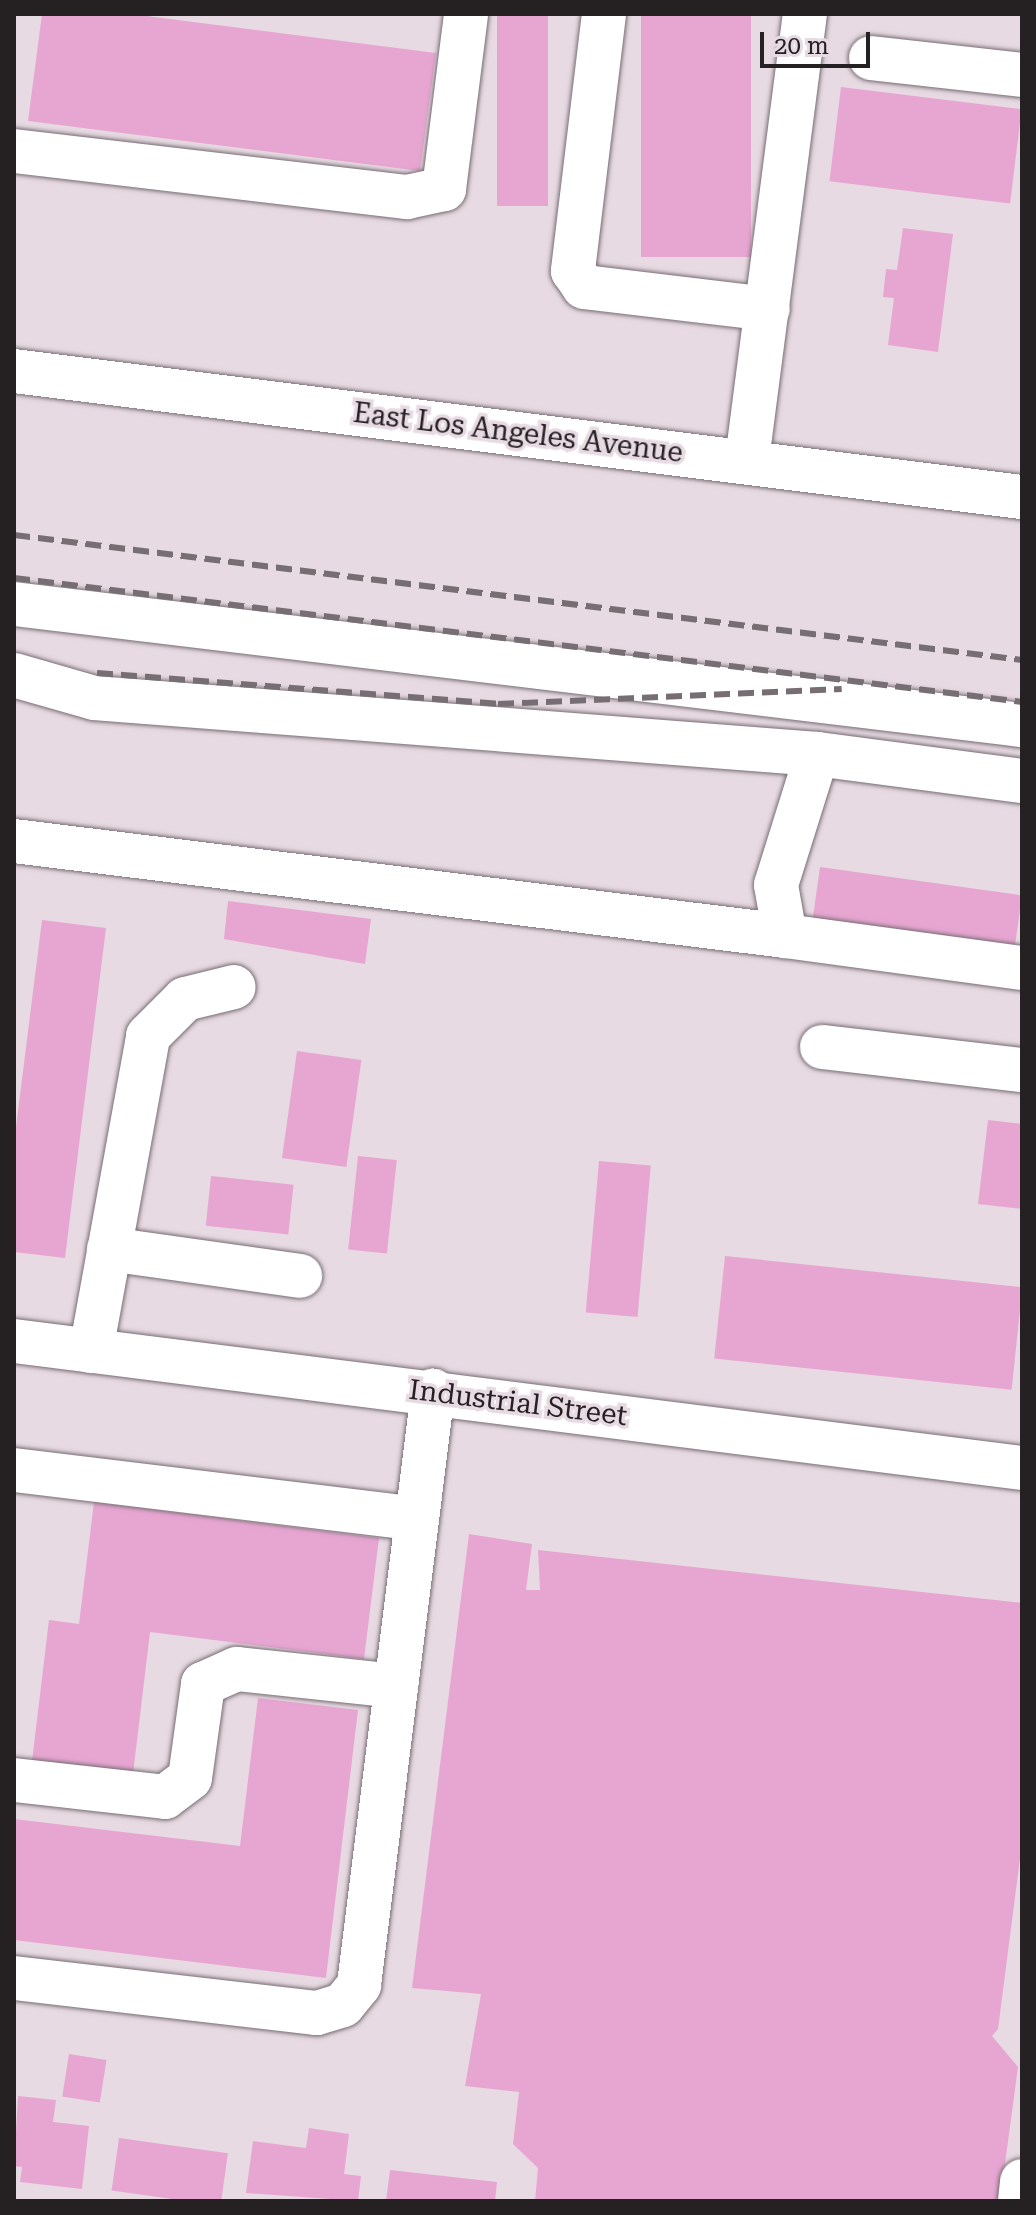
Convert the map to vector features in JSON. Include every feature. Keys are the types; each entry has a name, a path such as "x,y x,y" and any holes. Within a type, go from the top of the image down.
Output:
{"main road":[{"path":"14,151 407,197 444,189 466,14"},
{"path":"604,14 573,271 584,287 768,309"},
{"path":"747,460 805,14"},
{"path":"871,58 1022,75"},
{"name":"East Los Angeles Avenue","path":"14,371 747,460 1022,497"},
{"path":"14,604 1022,725"},
{"path":"14,675 94,698 817,754 1022,781"},
{"path":"785,936 776,885 817,754"},
{"path":"14,841 1022,968"},
{"path":"91,1351 148,1036 185,999 234,987"},
{"path":"822,1047 1022,1070"},
{"path":"109,1249 300,1276"},
{"name":"Industrial Street","path":"14,1341 433,1391 1022,1468"},
{"path":"14,1978 317,2013 343,2005 359,1985 433,1391"},
{"path":"14,1470 417,1519"},
{"path":"14,1780 165,1797 190,1778 203,1684 237,1669 396,1686"},
{"path":"1020,2201 1022,2181"}],"building":[{"path":"42,14 131,14 436,53 420,171 28,121"},
{"path":"497,14 548,14 548,206 497,206"},
{"path":"641,14 751,14 751,257 641,257"},
{"path":"841,87 1022,109 1010,203 829,181"},
{"path":"903,228 953,234 938,352 888,345 894,298 883,297 886,269 897,270"},
{"path":"820,867 1022,895 1014,950 812,921"},
{"path":"228,901 371,919 365,964 224,939"},
{"path":"42,920 106,928 65,1258 14,1252 14,1143"},
{"path":"297,1051 361,1060 346,1167 282,1158"},
{"path":"988,1120 1022,1124 1022,1209 978,1204"},
{"path":"358,1156 397,1160 387,1254 348,1249"},
{"path":"599,1161 651,1166 638,1317 586,1312"},
{"path":"211,1176 294,1185 288,1234 206,1226"},
{"path":"725,1256 1022,1287 1012,1390 714,1358"},
{"path":"94,1502 379,1538 364,1659 150,1632 133,1774 32,1761 49,1620 79,1624"},
{"path":"469,1534 532,1544 526,1590 540,1590 538,1550 1022,1603 1022,1843 998,2029 992,2036 1018,2067 1000,2201 535,2201 538,2168 513,2144 519,2092 465,2086 481,1994 412,1988"},
{"path":"258,1698 358,1710 326,1978 14,1940 14,1819 240,1846"},
{"path":"69,2054 107,2060 100,2102 62,2096"},
{"path":"18,2096 56,2100 53,2122 89,2126 82,2189 20,2182 22,2167 14,2166"},
{"path":"309,2128 349,2134 344,2174 361,2176 358,2201 246,2193 253,2141 306,2148"},
{"path":"119,2138 228,2153 221,2201 186,2201 112,2190"},
{"path":"390,2170 497,2182 495,2201 386,2201"}],"railway":[{"path":"14,535 1022,660"},
{"path":"14,578 1022,702"},
{"path":"97,673 498,704 842,689"}]}
